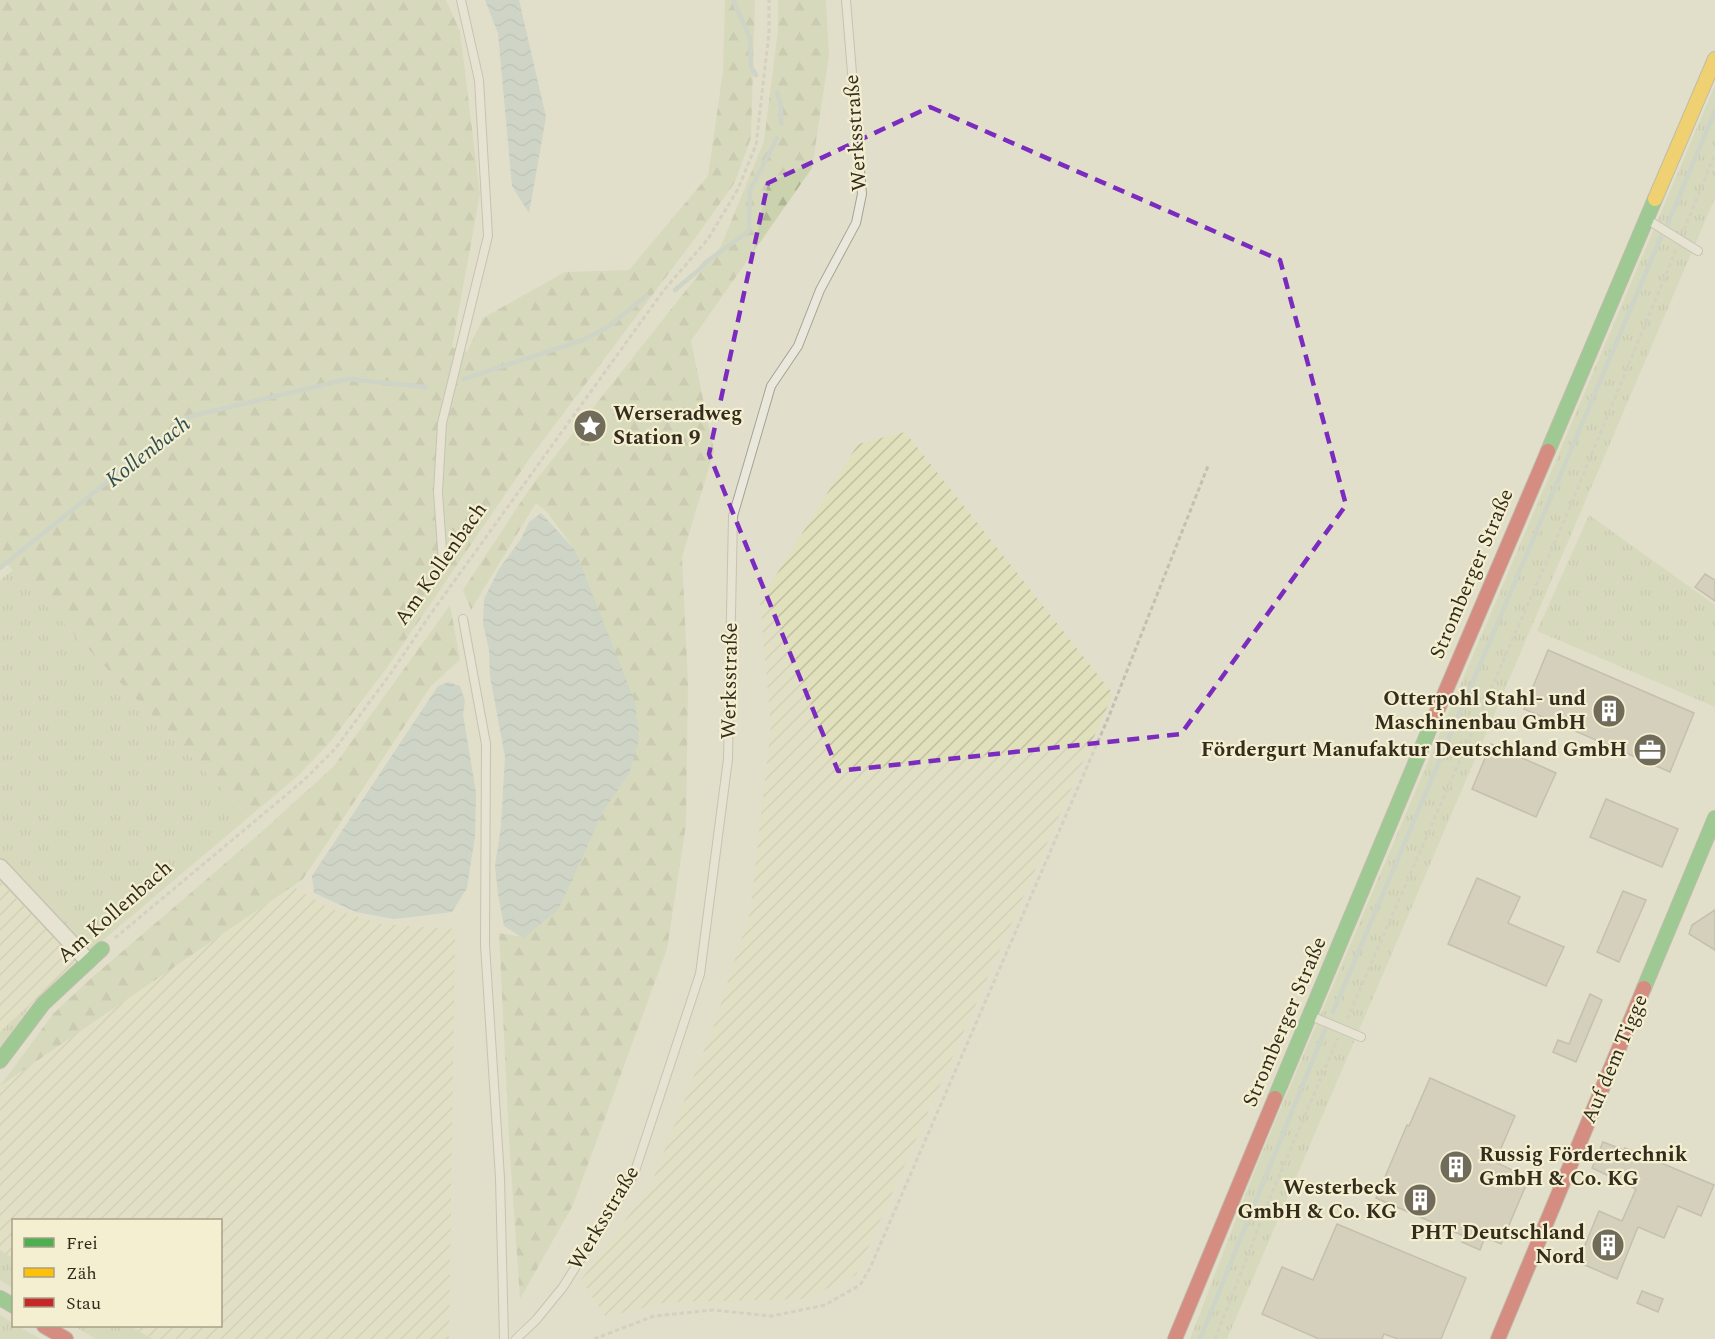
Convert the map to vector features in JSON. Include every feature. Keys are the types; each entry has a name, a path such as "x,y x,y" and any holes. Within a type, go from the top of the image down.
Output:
{"main road":[{"name":"Stromberger Straße","path":"1175,1339 1463,649 1715,59"},
{"name":"Auf dem Tigge","path":"1498,1339 1709,848 1715,818"},
{"name":"Am Kollenbach","path":"0,1061 43,1004 102,949"},
{"path":"46,1327 66,1339"}],"street":[{"path":"0,867 88,961"}],"lane":[{"path":"443,563 438,492 442,423 488,236 478,80 461,0"},
{"name":"Werksstraße","path":"516,1339 536,1320 563,1287 634,1174 700,974 728,759 733,516 771,386 798,346 820,290 856,223 862,194 846,0"},
{"path":"1647,219 1698,251"},
{"path":"463,619 486,744 485,945 500,1178 504,1339"},
{"path":"1310,1016 1361,1037"}],"path":[{"name":"Am Kollenbach","path":"102,949 304,780 335,749 392,673 432,612 664,290 708,238 738,189 756,145 769,33 769,0"},
{"path":"1215,1339 1274,1188 1562,526 1715,154"},
{"path":"594,1339 654,1316 713,1310 772,1316 825,1305 860,1285 870,1268 1110,716 1208,466"}],"highlighted area":[{"path":"930,107 1280,260 1346,505 1181,734 838,771 709,454 768,183"}],"green space":[{"path":"0,0 446,0 460,31 480,194 452,347 467,352 483,318 565,272 629,270 708,176 723,71 725,0 755,0 751,138 735,182 530,458 386,669 331,741 299,775 249,817 5,562 0,566"},
{"path":"778,0 826,0 829,56 812,168 691,341 714,451 682,557 688,682 686,825 667,949 573,1205 520,1299 509,1140 499,933 523,937 589,842 604,810 629,774 575,550 547,512 536,503 471,610 463,590 532,485 721,246 764,141 778,29"},
{"path":"1715,85 1715,198 1227,1339 1190,1339 1258,1162"},
{"path":"905,432 1113,694 856,1275 804,1299 667,1302 606,1317 581,1280 650,1187 713,1028 750,913 771,727 760,601 858,444"},
{"path":"1589,515 1715,605 1715,707 1537,631"},
{"path":"13,570 249,817 77,962 0,881 0,580"},
{"path":"450,605 460,660 431,686 303,879 0,1086 53,1014 334,766"},
{"path":"0,881 77,962 0,1032"},
{"path":"292,886 329,908 381,924 455,929 449,1339 153,1339 132,1327 222,1327 222,1219 12,1219 12,1257 0,1250 0,1085"},
{"path":"34,1000 0,1050 0,1032"},
{"path":"0,1250 12,1257 12,1287 0,1280"},
{"path":"0,1315 12,1322 12,1327 20,1327 41,1339 0,1339"},
{"path":"76,1327 132,1327 153,1339 96,1339"}],"water":[{"path":"485,0 519,0 546,117 529,213 512,186 498,33"},
{"path":"541,513 575,550 635,702 639,740 629,774 604,810 558,910 523,938 504,926 498,894 495,866 501,826 505,757 490,676 489,650 483,623 484,599 499,569 521,539 529,522"},
{"path":"448,682 460,686 465,701 463,714 476,793 475,836 467,888 452,912 394,919 356,912 314,893 312,876 438,686"}],"building":[{"path":"1705,574 1715,580 1715,601 1695,587"},
{"name":"Otterpohl Stahl- und Maschinenbau GmbH","path":"1548,650 1694,713 1670,772 1524,709"},
{"path":"1491,744 1556,773 1536,817 1472,789"},
{"path":"1606,799 1678,829 1662,867 1590,837"},
{"path":"1477,878 1520,897 1508,923 1564,947 1546,986 1448,944"},
{"path":"1623,891 1646,900 1619,962 1597,952"},
{"path":"1715,910 1715,950 1689,934 1692,925"},
{"path":"1590,994 1602,1000 1576,1062 1553,1052 1558,1040 1569,1044"},
{"path":"1430,1078 1515,1116 1495,1162 1529,1178 1501,1244 1485,1237 1480,1250 1462,1242 1464,1236 1376,1198"},
{"path":"1603,1142 1624,1150 1625,1148 1714,1185 1701,1216 1678,1206 1664,1238 1638,1227 1617,1279 1578,1262 1599,1211 1622,1221 1636,1189 1592,1168"},
{"path":"1337,1224 1466,1278 1441,1339 1398,1339 1384,1334 1382,1339 1319,1339 1262,1314 1282,1267 1313,1280"},
{"path":"1642,1291 1663,1299 1658,1312 1637,1303"}],"waterway":[{"name":"Kollenbach","path":"733,0 750,38 751,67 756,75"},
{"name":"Kollenbach","path":"777,92 781,106 781,124"},
{"path":"1668,223 1715,111"},
{"name":"Kollenbach","path":"675,290 706,262 749,231 750,190 777,138"},
{"path":"1333,1012 1661,237"},
{"name":"Kollenbach","path":"464,379 583,340 608,327 646,296"},
{"name":"Kollenbach","path":"0,568 192,416 348,379 426,387"},
{"path":"1200,1339 1325,1030"}],"traffic: fast":[{"path":"1548,451 1655,199"},
{"path":"1275,1098 1432,723"},
{"path":"1644,988 1715,818"},
{"path":"0,1061 43,1004 102,949"},
{"path":"0,1298 12,1305"}],"traffic: slow":[{"path":"1655,199 1715,59"}],"traffic: jam":[{"path":"1432,723 1548,451"},
{"path":"1498,1339 1644,988"},
{"path":"1175,1339 1275,1098"},
{"path":"46,1327 66,1339"}],"place":[{"name":"Werseradweg Station 9","path":"590,426"},
{"name":"Otterpohl Stahl- und Maschinenbau GmbH","path":"1609,711"},
{"name":"Fördergurt Manufaktur Deutschland GmbH","path":"1650,750"},
{"name":"Russig Fördertechnik GmbH & Co. KG","path":"1456,1167"},
{"name":"Westerbeck GmbH & Co. KG","path":"1420,1200"},
{"name":"PHT Deutschland Nord","path":"1608,1245"}]}
